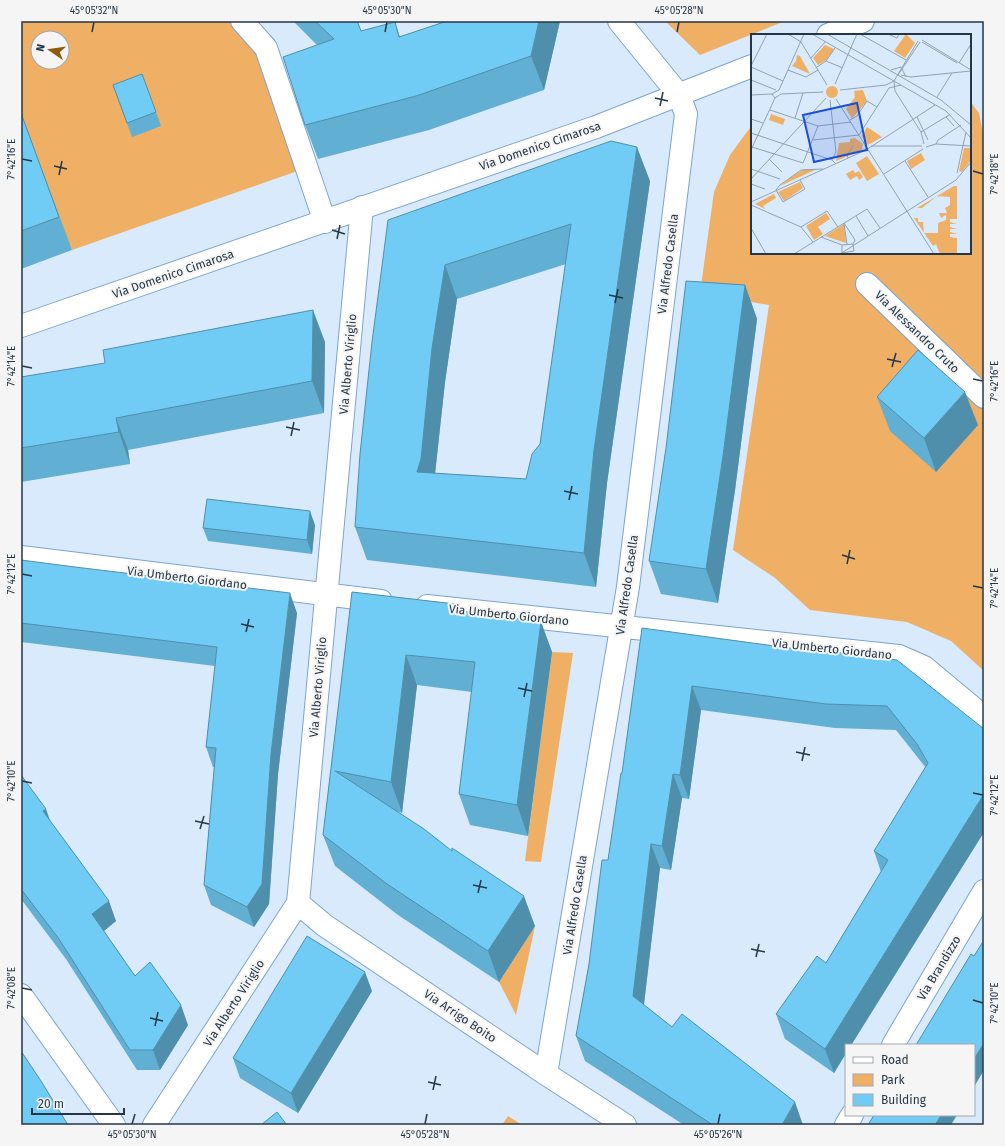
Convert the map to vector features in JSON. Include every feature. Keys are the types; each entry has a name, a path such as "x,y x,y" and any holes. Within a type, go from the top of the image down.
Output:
{"street":[{"path":"242,21 266,48 325,222"},
{"path":"620,21 679,95"},
{"path":"830,34 863,21"},
{"name":"Via Domenico Cimarosa","path":"21,326 596,127 751,66"},
{"name":"Via Alfredo Casella","path":"546,1074 630,571 686,114 679,95"},
{"name":"Via Alberto Viriglio","path":"154,1125 298,904 326,595 332,550 362,207"},
{"name":"Via Alessandro Cruto","path":"867,284 984,397"},
{"name":"Via Umberto Giordano","path":"21,556 326,595 899,656 924,667 984,717"},
{"name":"Via Brandizzo","path":"894,1044 984,891"},
{"name":"Via Arrigo Boito","path":"298,904 324,925 546,1074 625,1125"},
{"path":"21,995 114,1125"},
{"path":"846,1125 851,1116"}],"green space":[{"path":"21,21 242,21 306,168 72,250 21,129"},
{"path":"665,21 785,21 751,34 700,55"},
{"path":"971,102 979,113 984,138 984,671 951,641 907,622 810,610 775,578 733,550 769,305 700,293 714,192 730,155 751,126 751,254 971,254"},
{"path":"552,652 573,653 541,862 525,861"},
{"path":"535,926 516,1015 499,982"},
{"path":"508,1116 522,1125 502,1125"}],"building":[{"path":"315,21 357,21 361,31 395,22 399,37 447,21 539,21 531,56 416,96 305,125 283,57 334,39"},
{"path":"142,74 156,112 127,123 113,85"},
{"path":"21,113 59,217 21,231"},
{"path":"611,141 637,147 594,450 584,553 355,527 360,454 372,342 388,220","holes":["571,224 540,444 532,454 526,479 417,472 421,459 432,348 445,265"]},
{"path":"686,281 745,285 723,456 706,569 649,561 666,448"},
{"path":"313,310 312,381 116,418 119,432 21,448 21,377 105,363 103,350"},
{"path":"918,350 965,392 924,438 877,397"},
{"path":"207,499 310,511 307,540 203,528"},
{"path":"21,560 290,593 271,754 262,884 247,907 204,885 216,748 206,747 217,647 21,623"},
{"path":"352,592 455,604 454,610 541,622 517,805 459,794 475,662 406,655 391,782 335,771 424,829 452,851 452,848 524,896 488,951 387,884 323,835"},
{"path":"642,628 826,653 826,651 897,660 984,729 984,794 825,1049 776,1014 817,956 826,963 888,860 874,851 928,763 917,744 887,706 826,704 692,686 680,775 673,774 662,846 651,844 633,996 672,1027 682,1014 795,1102 782,1125 713,1125 576,1036 589,964 602,860 608,860 622,773"},
{"path":"21,775 46,809 43,811 109,901 92,914 135,976 150,962 181,1005 153,1050 130,1050 59,939 21,889"},
{"path":"307,936 365,972 291,1093 233,1058"},
{"path":"984,940 984,1043 975,1057 975,1044 917,1044 971,954 974,956"},
{"path":"21,1051 41,1081 68,1125 21,1125"},
{"path":"277,1112 287,1125 261,1125"},
{"path":"873,1116 940,1116 935,1125 868,1125"}]}
